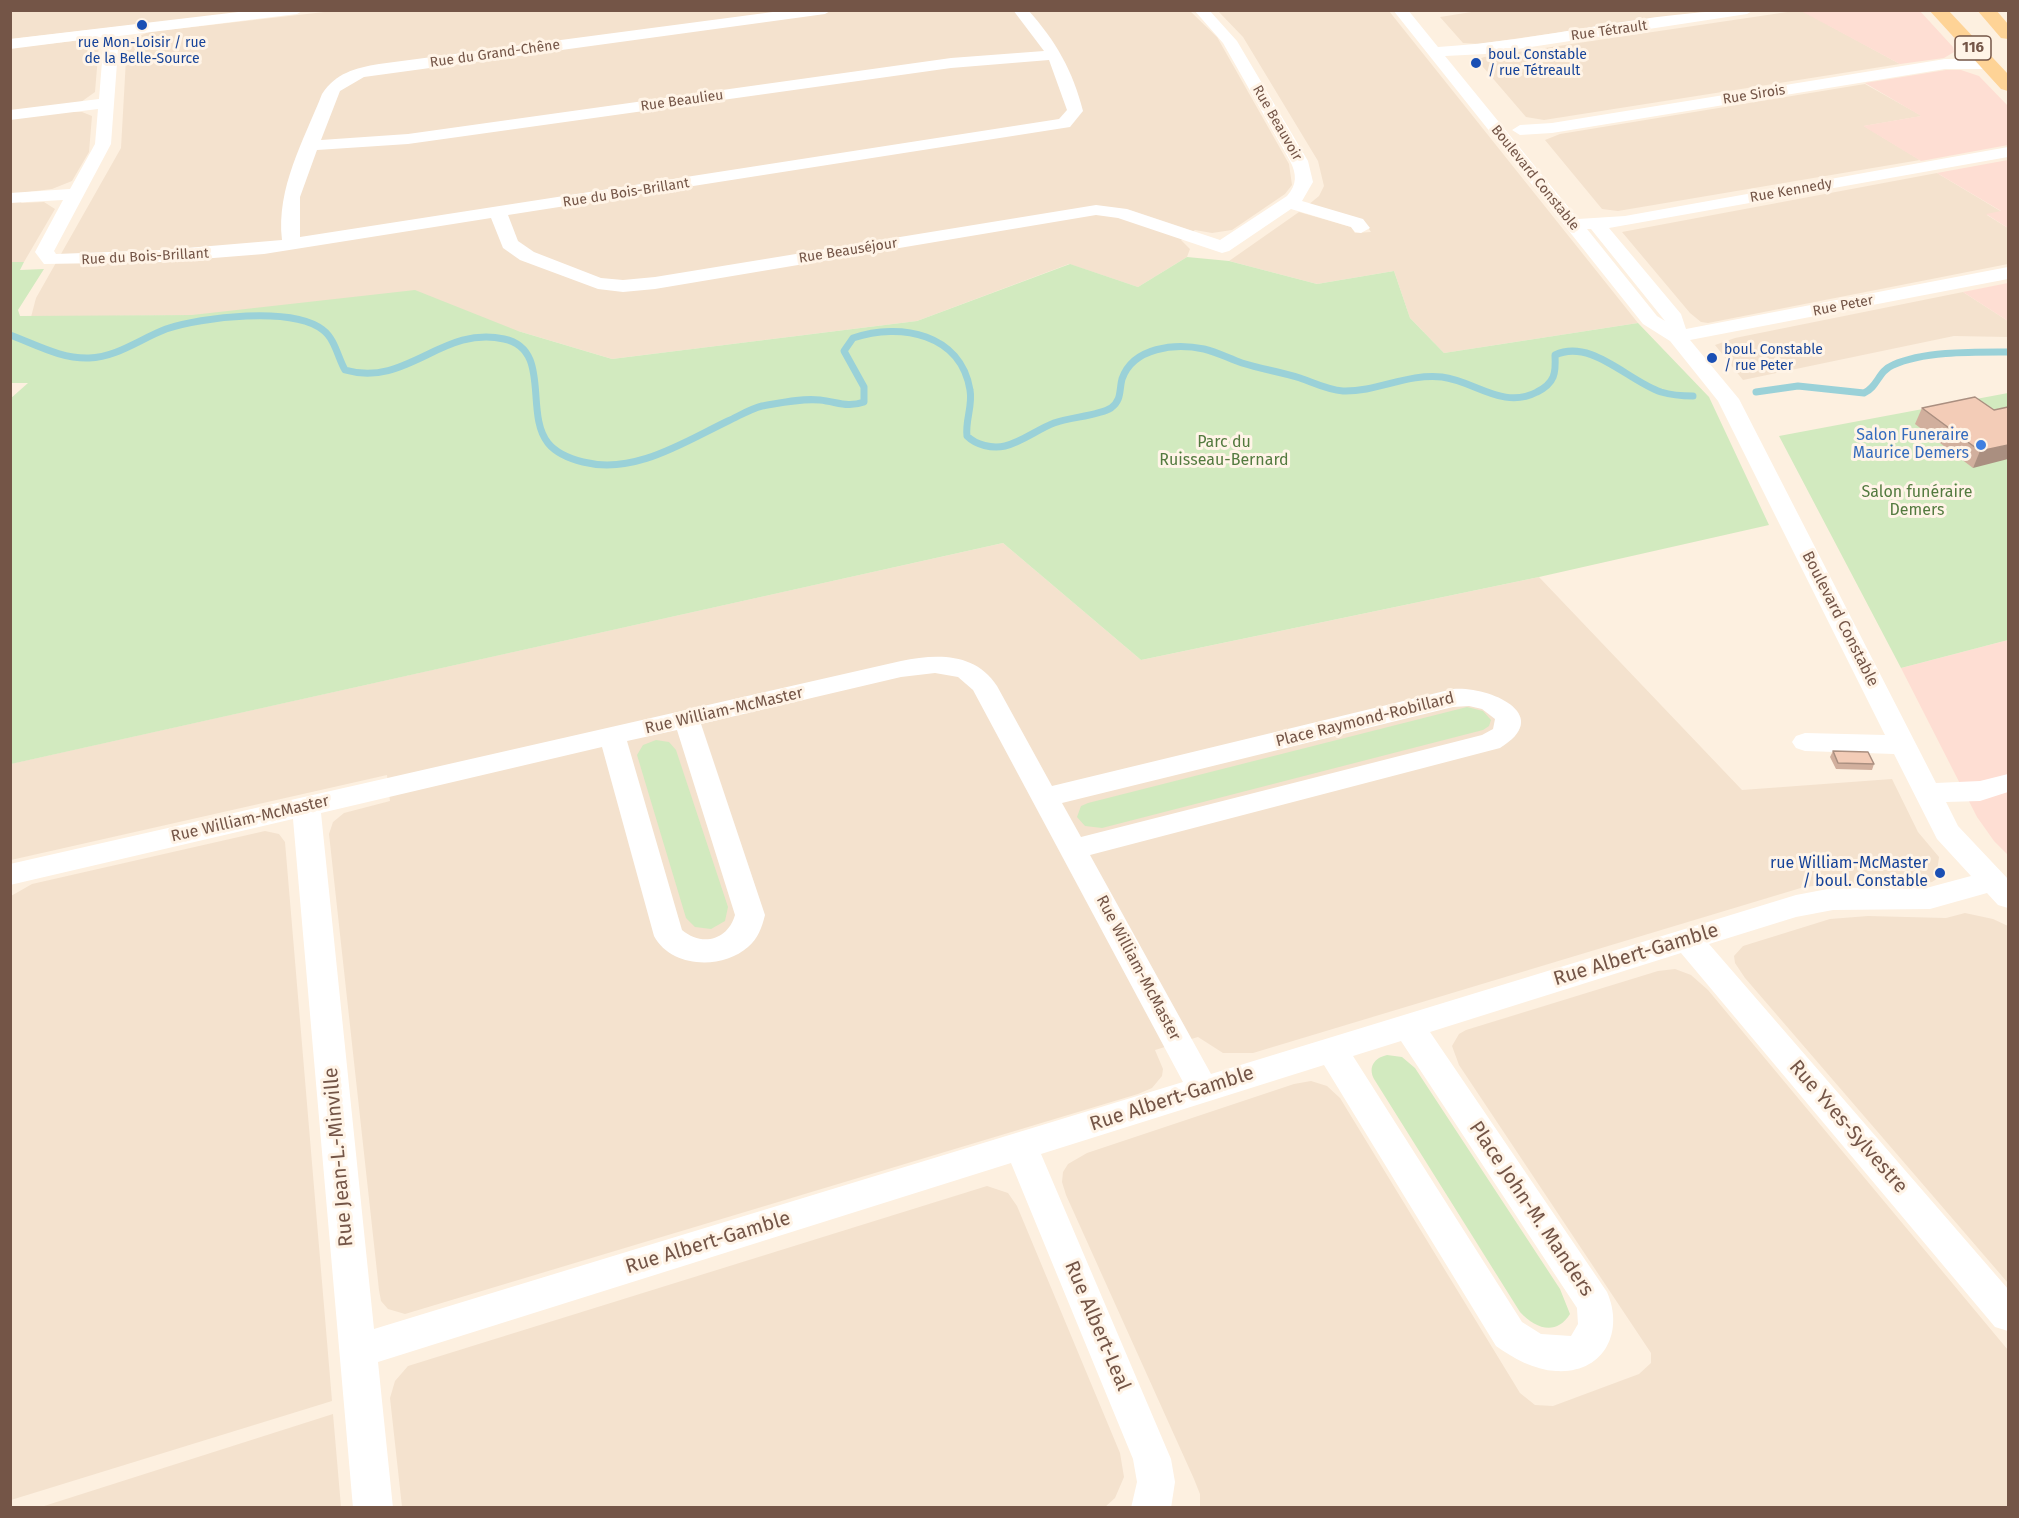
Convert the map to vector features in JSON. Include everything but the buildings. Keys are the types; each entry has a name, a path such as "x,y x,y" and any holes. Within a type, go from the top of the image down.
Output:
{"main road":[{"name":"116","path":"1938,10 2008,85"},
{"name":"116","path":"1986,10 2008,34"}],"street":[{"path":"10,44 297,10"},
{"name":"Rue du Grand-Chêne","path":"292,244 289,208 309,146 333,88 343,80 359,73 825,10"},
{"name":"Rue du Bois-Brillant","path":"78,194 44,252 45,257 54,261 195,254 292,244 1054,126 1071,119 1075,111 1045,37 1020,10"},
{"name":"Rue Beauvoir","path":"1201,10 1229,41 1304,169 1303,187 1288,203 1222,247"},
{"name":"Boulevard Constable","path":"1400,10 1650,320 1677,337 1728,399 1953,839 2002,887"},
{"name":"Rue Tétrault","path":"1435,52 1747,10"},
{"path":"10,198 78,194 103,144 112,32"},
{"name":"Boulevard Constable","path":"1440,34 1534,148"},
{"name":"Rue Beaulieu","path":"309,146 408,139 962,61 1054,55"},
{"name":"Rue Sirois","path":"1520,130 1563,126 1945,64 1988,64"},
{"path":"10,115 106,104"},
{"name":"Rue Kennedy","path":"1573,225 1624,221 2008,152"},
{"path":"1288,203 1357,223 1361,228"},
{"name":"Boulevard Constable","path":"1582,206 1674,318 1677,337"},
{"name":"Rue Beauséjour","path":"498,213 508,241 516,250 585,279 615,286 650,284 1096,210 1116,211 1222,247"},
{"name":"Rue Peter","path":"1677,337 2008,273"},
{"name":"Rue William-McMaster","path":"10,874 920,665 954,666 969,672 980,680 1047,797 1203,1089"},
{"name":"Place Raymond-Robillard","path":"1047,797 1453,698 1470,697 1484,700 1502,710 1508,719 1506,733 1491,742 1075,849"},
{"path":"612,737 669,936 687,949 713,951 730,945 743,935 750,915 687,720"},
{"path":"1805,742 1903,745"},
{"path":"1928,793 1980,791 2008,783"},
{"name":"Rue Jean-L.-Minville","path":"306,807 373,1508"},
{"name":"Rue Albert-Gamble","path":"358,1351 1408,1025 1814,902 1929,898 2002,887"},
{"name":"Rue Yves-Sylvestre","path":"1687,939 2008,1315"},
{"name":"Place John-M. Manders","path":"1331,1049 1509,1334 1538,1353 1559,1356 1578,1351 1586,1346 1596,1331 1594,1304 1408,1025"},
{"name":"Rue Albert-Leal","path":"1021,1147 1152,1459 1156,1482 1151,1508"}],"shaded area":[{"path":"11,10 254,11 11,39"},
{"path":"1484,10 1709,11 1479,44 1463,43 1440,17"},
{"path":"1801,10 1900,64 1544,120 1526,117 1477,60 1484,57"},
{"path":"333,11 1190,11 1217,37 1289,164 1292,185 1285,194 1232,230 1212,233 1195,230 1181,240 1190,249 1187,257 1138,287 1069,264 917,321 612,359 518,331 192,315 31,317 36,298 121,148 127,41 149,32"},
{"path":"1218,11 1389,11 1638,323 1444,353 1410,318 1394,271 1317,284 1229,261 1299,212 1351,227 1355,233 1371,232 1363,220 1308,205 1319,196 1324,186 1318,161 1243,37"},
{"path":"1801,11 1920,11 1953,47 1954,52 1944,58 1900,64"},
{"path":"82,40 99,44 95,92 67,112 82,112 92,116 89,152 72,181 52,189 28,192 21,203 44,202 55,209 24,262 11,262 11,48"},
{"path":"1946,70 1961,70 1979,76 2008,106 2008,145 1921,161 1863,126 1921,116 1865,83"},
{"path":"1865,84 1922,116 1864,126 1920,160 1618,211 1602,209 1545,140 1560,134"},
{"path":"2008,160 2008,228 1986,214 2001,211 1937,173"},
{"path":"1937,173 2002,212 1987,215 2008,228 2008,264 1708,323 1701,322 1690,313 1622,232"},
{"path":"2008,283 2008,321 1963,292"},
{"path":"1963,292 2008,321 2008,337 1954,336 1743,380 1715,345 1735,338"},
{"path":"1003,543 1141,660 1539,577 1742,790 1892,779 1918,832 1939,857 1937,872 1941,876 1932,882 1920,884 1833,884 1804,887 1253,1053 1223,1053 1198,1037 1155,1050 1163,1069 1162,1076 1152,1088 1138,1094 405,1314 388,1309 381,1301 379,1290 329,834 333,822 344,813 390,801 387,775 11,860 10,764"},
{"path":"2008,640 2008,855 1994,841 1977,817 1901,668"},
{"path":"265,831 279,834 285,842 332,1401 11,1500 11,896 32,884"},
{"path":"1965,913 1993,919 2008,926 2008,1283 1745,978 1735,963 1734,956 1743,946 1830,919 1868,916 1946,918"},
{"path":"1675,969 1691,975 1708,990 2008,1350 2008,1507 1200,1507 1200,1494 1194,1479 1066,1195 1062,1182 1063,1172 1068,1164 1087,1153 1294,1084 1311,1081 1327,1086 1340,1098 1520,1393 1535,1405 1553,1406 1639,1374 1651,1363 1651,1353 1459,1065 1452,1046 1459,1034 1466,1030 1658,971"},
{"path":"987,1186 1008,1193 1017,1206 1120,1453 1124,1477 1115,1498 1105,1507 402,1507 390,1398 395,1381 408,1366"},
{"path":"333,1414 341,1507 41,1507"}],"green space":[{"name":"Parc du Ruisseau-Bernard","path":"1187,257 1229,261 1317,284 1394,271 1410,318 1444,353 1638,323 1709,397 1769,525 1539,577 1141,660 1003,543 11,764 10,399 28,383 11,383 11,262 24,262 20,270 44,269 18,310 20,316 192,315 415,290 518,331 612,359 917,321 1070,264 1138,287"},
{"name":"Salon funéraire Demers","path":"2008,393 2008,640 1901,668 1779,436"},
{"path":"1467,707 1483,711 1491,720 1489,726 1483,730 1102,828 1085,826 1077,817 1081,806 1088,803"},
{"path":"656,740 669,742 676,750 728,907 725,921 711,929 695,927 686,918 637,755 643,745"},
{"path":"1387,1055 1402,1057 1415,1068 1560,1289 1570,1314 1559,1325 1552,1328 1539,1326 1520,1312 1374,1079 1373,1064 1379,1058"}],"waterway":[{"path":"10,335 58,354 89,358 119,351 166,329 201,321 246,316 291,318 323,330 333,343 345,370 367,373 387,371 462,340 482,337 504,339 519,345 528,355 533,368 541,430 548,443 555,450 569,457 602,465 621,464 659,454 762,406 805,400 847,405 864,402 864,387 844,351 853,338 871,333 909,333 926,337 942,345 955,356 964,371 970,390 967,436 984,446 995,447 1024,439 1054,423 1111,408 1119,398 1122,379 1127,368 1145,354 1168,347 1204,349 1242,363 1343,391 1368,389 1429,376 1454,380 1489,393 1512,398 1525,397 1548,385 1553,377 1555,355 1569,351 1582,352 1596,356 1648,387 1661,392 1693,396"},
{"path":"1756,392 1798,386 1864,393 1888,368 1905,360 1949,353 2008,352"}],"place":[{"name":"rue Mon-Loisir / rue de la Belle-Source","path":"142,25"},
{"name":"boul. Constable / rue Tétreault","path":"1476,63"},
{"name":"boul. Constable / rue Peter","path":"1712,358"},
{"name":"Salon Funeraire Maurice Demers","path":"1981,445"},
{"name":"rue William-McMaster / boul. Constable","path":"1940,873"}]}
